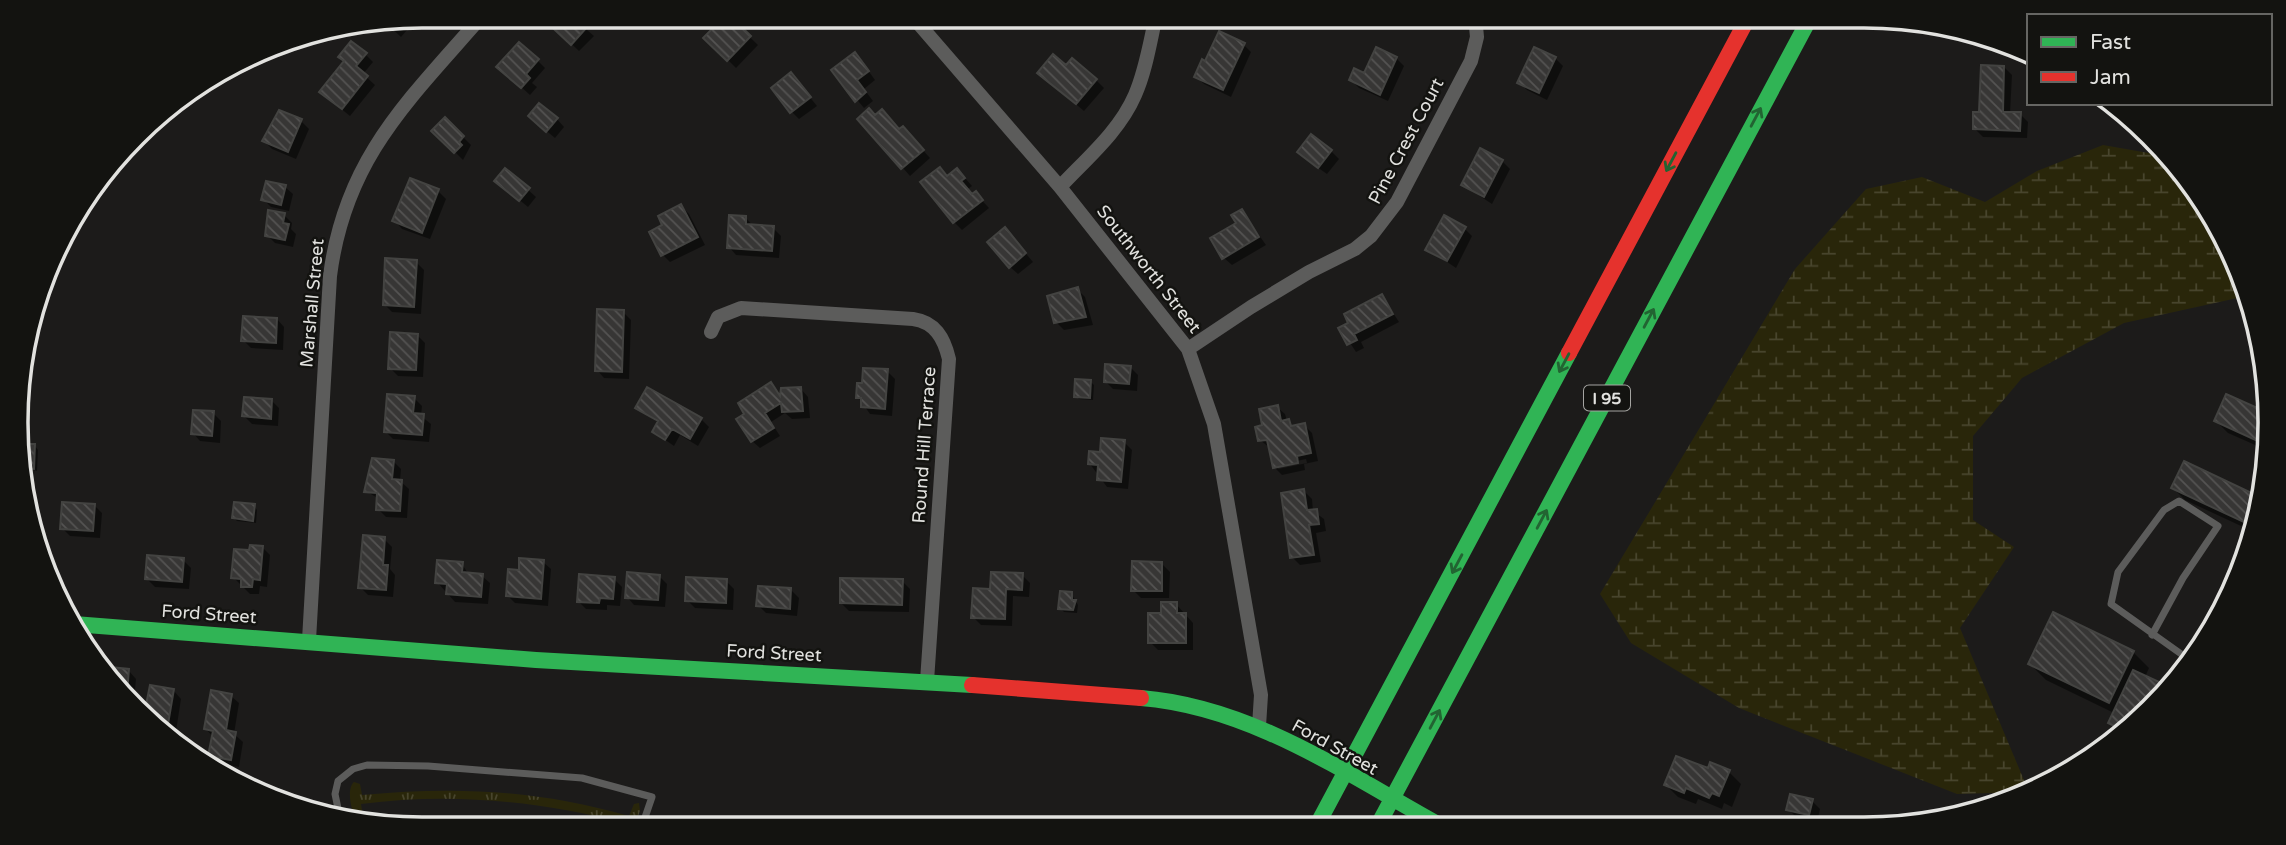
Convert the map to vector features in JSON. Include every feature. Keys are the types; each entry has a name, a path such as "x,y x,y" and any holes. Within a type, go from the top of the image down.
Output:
{"main road":[{"path":"1322,817 1743,28"},
{"name":"I 95","path":"1382,817 1805,28"},
{"name":"Ford Street","path":"84,625 309,640 536,660 927,681 1156,699 1206,709 1259,726 1425,817"}],"street":[{"name":"Marshall Street","path":"309,640 331,276 339,228 365,161 382,132 472,28"},
{"name":"Southworth Street","path":"922,28 1060,187 1188,349 1214,424 1261,695 1259,726"},
{"path":"1060,187 1110,135 1126,112 1143,73 1153,28"},
{"name":"Pine Crest Court","path":"1188,349 1309,272 1355,248 1385,220 1471,61 1476,28"},
{"name":"Round Hill Terrace","path":"711,332 718,317 741,308 913,319 931,324 940,335 949,359 927,681"}],"lane":[{"path":"2152,635 2183,578 2218,526 2179,501 2164,510 2118,572 2111,604 2152,635 2182,655"},
{"path":"339,808 336,786 342,776 353,769 367,765 428,766 582,778 652,797 645,817"}],"green space":[{"path":"2103,145 2152,154 2192,203 2217,248 2238,298 2124,323 2022,378 1973,436 1973,520 2014,547 1960,628 2025,782 1998,793 1957,794 1739,708 1631,643 1600,594 1795,269 1866,189 1922,177 1985,202 2037,171"},
{"path":"354,782 360,784 362,795 431,791 497,792 562,800 629,816 634,804 639,803 640,811 638,817 601,817 527,804 428,799 361,804 362,812 353,810 350,801"}],"building":[{"path":"553,28 586,28 571,45"},
{"path":"713,28 743,28 751,36 727,61 703,38"},
{"path":"1219,31 1245,43 1223,90 1194,77"},
{"path":"351,41 367,53 356,66 368,76 342,109 319,92 344,61 338,57"},
{"path":"519,42 539,59 526,74 530,78 521,88 496,67"},
{"path":"1376,47 1397,57 1380,95 1349,80 1354,68 1364,73"},
{"path":"1534,47 1556,57 1539,93 1517,83"},
{"path":"855,52 869,71 857,80 866,92 855,102 831,70"},
{"path":"1053,54 1066,65 1072,58 1097,79 1076,104 1037,73"},
{"path":"1981,65 2004,66 2003,112 2021,112 2020,131 1973,129 1973,112 1979,112"},
{"path":"791,72 811,97 790,113 771,88"},
{"path":"539,103 558,118 546,132 528,116"},
{"path":"869,108 875,115 882,109 899,129 903,126 924,150 901,169 857,119"},
{"path":"279,110 302,119 288,152 262,141"},
{"path":"445,117 464,136 459,142 462,145 454,153 431,131"},
{"path":"1311,134 1332,150 1318,168 1297,152"},
{"path":"1480,148 1503,160 1484,197 1461,185"},
{"path":"940,167 947,176 957,168 965,178 961,181 972,194 976,191 983,200 953,223 920,182"},
{"path":"505,168 530,188 519,201 494,181"},
{"path":"410,178 439,189 422,233 392,221"},
{"path":"266,181 286,185 281,205 261,200"},
{"path":"681,204 698,237 661,256 649,232 662,225 658,216"},
{"path":"1242,209 1259,237 1222,259 1210,238 1236,223 1231,215"},
{"path":"268,210 285,213 283,223 289,224 285,240 265,236"},
{"path":"729,215 746,216 746,224 774,226 772,251 727,248"},
{"path":"1444,215 1466,227 1447,261 1425,250"},
{"path":"1005,227 1026,253 1009,268 987,242"},
{"path":"385,258 417,260 414,307 383,305"},
{"path":"1078,287 1086,317 1054,323 1047,296"},
{"path":"1382,294 1393,314 1354,334 1357,340 1347,345 1338,328 1348,323 1344,314"},
{"path":"597,309 624,310 622,372 595,371"},
{"path":"243,316 277,318 276,343 241,341"},
{"path":"390,332 418,334 416,370 388,369"},
{"path":"1105,364 1131,366 1129,384 1104,382"},
{"path":"863,368 888,369 885,409 861,407 861,398 856,398 857,383 862,383"},
{"path":"1075,379 1091,380 1090,398 1074,397"},
{"path":"771,382 780,396 781,388 801,387 803,411 782,412 781,403 765,413 774,428 751,442 736,419 744,414 738,403"},
{"path":"647,387 702,418 690,439 672,429 665,440 652,432 658,421 635,408"},
{"path":"387,394 415,396 413,413 424,414 422,435 384,432"},
{"path":"2226,394 2257,408 2257,441 2214,421"},
{"path":"244,397 272,399 271,419 242,416"},
{"path":"1278,405 1281,421 1289,419 1291,426 1305,423 1311,453 1297,456 1298,463 1273,468 1267,440 1258,441 1255,427 1262,425 1259,409"},
{"path":"193,410 214,411 212,436 191,434"},
{"path":"1101,438 1125,440 1121,482 1097,480 1098,465 1088,464 1089,451 1100,452"},
{"path":"29,444 35,444 34,469 31,469"},
{"path":"372,458 394,460 392,479 402,480 400,511 376,510 377,493 364,492"},
{"path":"2184,461 2251,493 2245,523 2171,488"},
{"path":"1304,489 1307,510 1317,509 1319,524 1309,525 1314,555 1290,558 1281,493"},
{"path":"62,502 95,504 93,531 60,529"},
{"path":"234,502 255,504 253,521 232,518"},
{"path":"363,535 385,537 383,565 388,565 386,590 358,588"},
{"path":"250,545 263,546 260,580 253,579 252,587 241,587 241,579 231,578 234,549 249,550"},
{"path":"147,555 184,558 182,582 145,579"},
{"path":"519,558 544,560 541,599 506,596 508,569 519,570"},
{"path":"437,560 463,562 462,572 483,574 481,597 446,594 447,584 435,583"},
{"path":"1132,561 1162,562 1162,591 1131,591"},
{"path":"627,572 660,575 658,600 625,598"},
{"path":"991,572 1023,573 1022,590 1006,589 1005,619 971,618 973,588 990,589"},
{"path":"579,574 615,577 613,599 600,598 599,603 577,602"},
{"path":"686,577 727,579 726,603 685,601"},
{"path":"840,578 903,579 902,605 840,603"},
{"path":"758,586 791,588 790,609 756,606"},
{"path":"1060,591 1072,592 1072,600 1076,600 1073,610 1058,609"},
{"path":"1161,602 1177,602 1177,613 1186,613 1186,643 1148,643 1148,613 1161,613"},
{"path":"2053,612 2134,651 2109,703 2028,664"},
{"path":"113,667 129,669 128,685"},
{"path":"2133,670 2160,683 2115,726 2108,723"},
{"path":"150,685 174,689 168,724 146,703"},
{"path":"211,690 232,694 226,730 236,732 231,760 208,754 213,731 204,729"},
{"path":"1676,756 1708,768 1710,762 1730,770 1719,796 1712,793 1709,798 1686,788 1684,793 1664,785"},
{"path":"1790,794 1813,799 1809,815 1786,810"}],"traffic: fast":[{"path":"1382,817 1805,28"},
{"path":"1321,817 1569,353"},
{"path":"84,625 536,660 972,685"},
{"path":"1141,698 1182,704 1261,729 1298,746 1425,817"}],"traffic: jam":[{"path":"1569,353 1743,28"},
{"path":"972,685 1141,698"}]}
